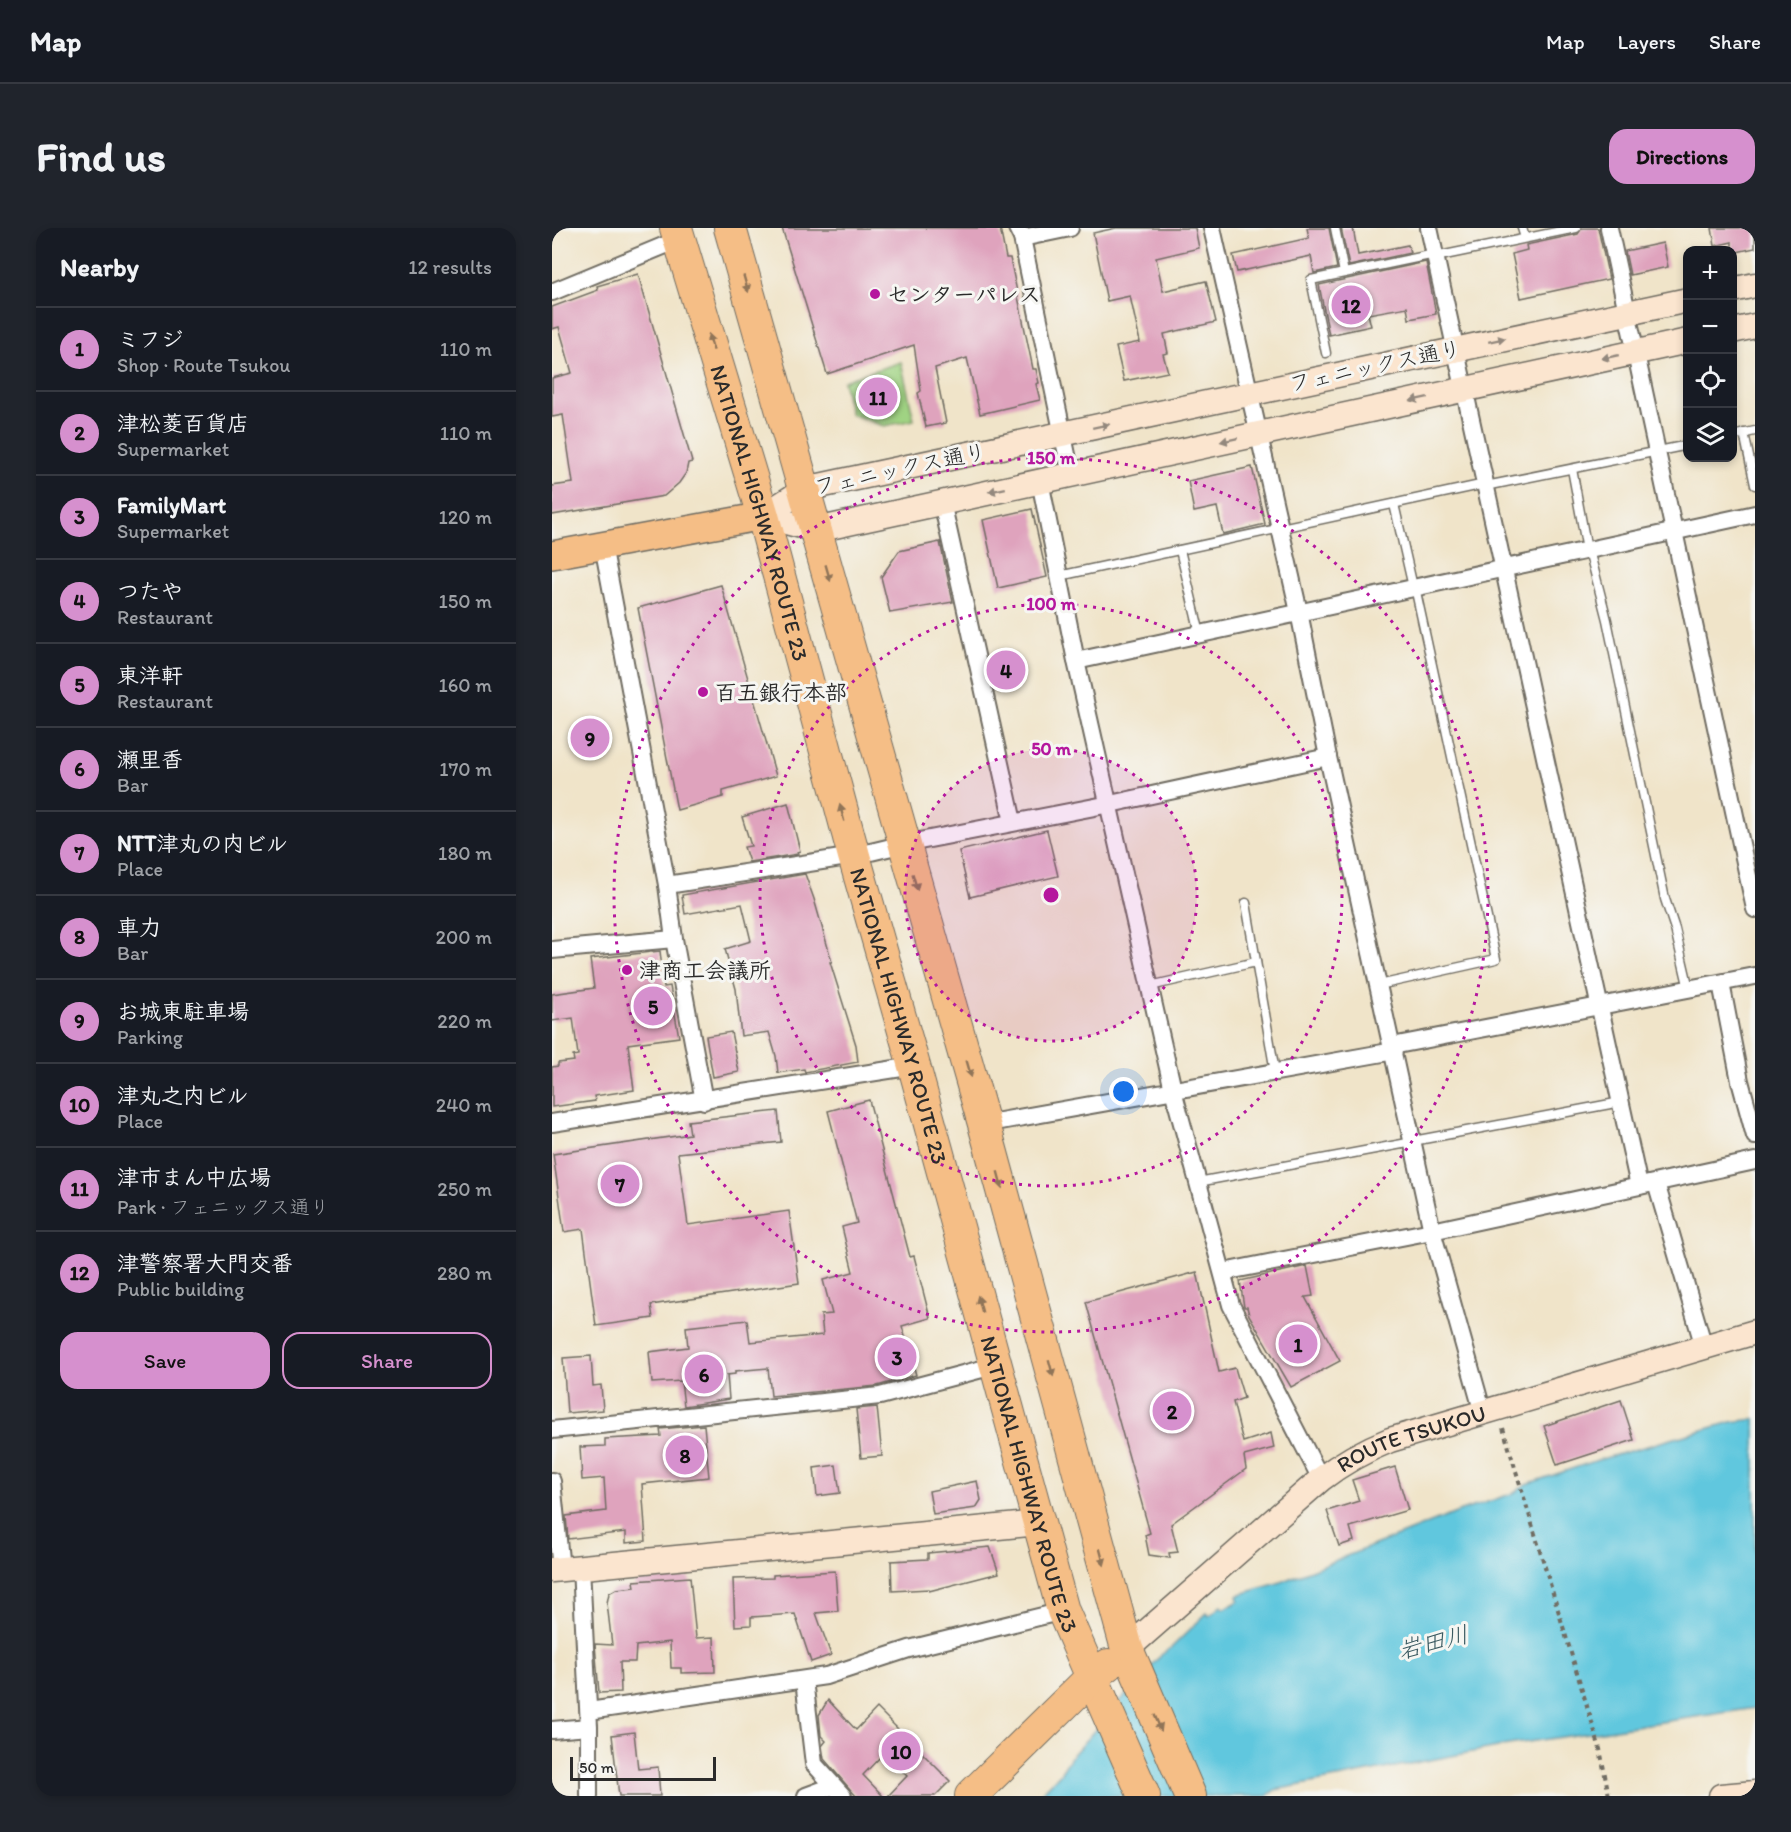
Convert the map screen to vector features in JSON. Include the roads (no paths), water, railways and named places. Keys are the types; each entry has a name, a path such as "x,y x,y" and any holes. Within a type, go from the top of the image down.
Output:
{"highway":[{"path":"730,228 984,1124 1131,1659 1190,1796"},
{"name":"NATIONAL HIGHWAY ROUTE 23","path":"678,233 763,516 854,856 997,1365 1063,1611 1144,1796"},
{"path":"972,1796 1095,1682 1131,1659"}],"main road":[{"path":"552,555 763,516"}],"street":[{"path":"1070,228 1020,233 1071,474"},
{"path":"1212,228 1281,528 1328,757 1432,1231 1490,1411"},
{"path":"1429,228 1621,1102 1704,1347"},
{"path":"1609,228 1755,909"},
{"path":"552,292 678,233"},
{"path":"1737,289 1755,285"},
{"name":"フェニックス通り","path":"763,516 805,489 1683,301"},
{"path":"1737,330 1755,326"},
{"name":"フェニックス通り","path":"763,516 816,530 1683,342"},
{"path":"1040,481 1076,661 1173,1090 1231,1305 1321,1479"},
{"path":"942,502 1013,822"},
{"path":"1076,661 1755,514"},
{"path":"603,545 667,885 674,939 704,1101"},
{"path":"667,885 854,856 1328,757"},
{"path":"552,950 674,939"},
{"path":"984,1124 1275,1072 1755,976"},
{"path":"1721,983 1740,1081 1755,1136"},
{"path":"552,1123 704,1101 914,1066"},
{"path":"1223,1272 1432,1231 1755,1161"},
{"name":"ROUTE TSUKOU","path":"1131,1659 1321,1479 1358,1454 1390,1440 1755,1332"},
{"path":"552,1430 880,1396 997,1365"},
{"path":"552,1481 589,1719 589,1796"},
{"path":"565,1569 1039,1522"},
{"path":"552,1730 589,1719 826,1676 909,1650 1063,1611"},
{"path":"804,1680 814,1764 838,1791"},
{"path":"806,1796 838,1791"},
{"path":"1721,1796 1755,1794"}],"lane":[{"path":"1335,228 1344,273"},
{"path":"1522,228 1525,238"},
{"path":"1326,353 1311,280 1576,228"},
{"path":"1737,435 1755,431"},
{"path":"1744,433 1755,485"},
{"path":"1059,576 1485,485 1683,446"},
{"path":"1572,469 1588,550 1607,620 1665,899 1676,929 1689,989"},
{"path":"1379,985 1496,959 1394,504"},
{"path":"1180,550 1200,634"},
{"path":"1246,903 1275,1072"},
{"path":"1150,986 1256,962"},
{"path":"1198,1182 1621,1102"}],"water":[{"name":"岩田川","path":"1755,1419 1755,1708 1508,1745 1275,1790 1267,1796 1038,1796 1060,1774 1071,1757 1161,1655 1207,1613 1209,1616 1221,1606 1224,1609 1239,1601 1237,1597 1241,1594 1278,1583 1461,1511 1514,1493 1527,1484 1598,1460 1731,1422"}],"place":[{"name":"センターパレス","path":"875,294"},
{"name":"津警察署大門交番","path":"1351,305"},
{"name":"津市まん中広場","path":"878,397"},
{"name":"つたや","path":"1006,670"},
{"name":"百五銀行本部","path":"703,692"},
{"name":"お城東駐車場","path":"590,738"},
{"name":"津商工会議所","path":"627,970"},
{"name":"東洋軒","path":"653,1006"},
{"name":"NTT津丸の内ビル","path":"620,1184"},
{"name":"ミフジ","path":"1298,1344"},
{"name":"FamilyMart","path":"897,1357"},
{"name":"瀬里香","path":"704,1374"},
{"name":"津松菱百貨店","path":"1172,1411"},
{"name":"車力","path":"685,1455"},
{"name":"津丸之内ビル","path":"901,1751"}]}
